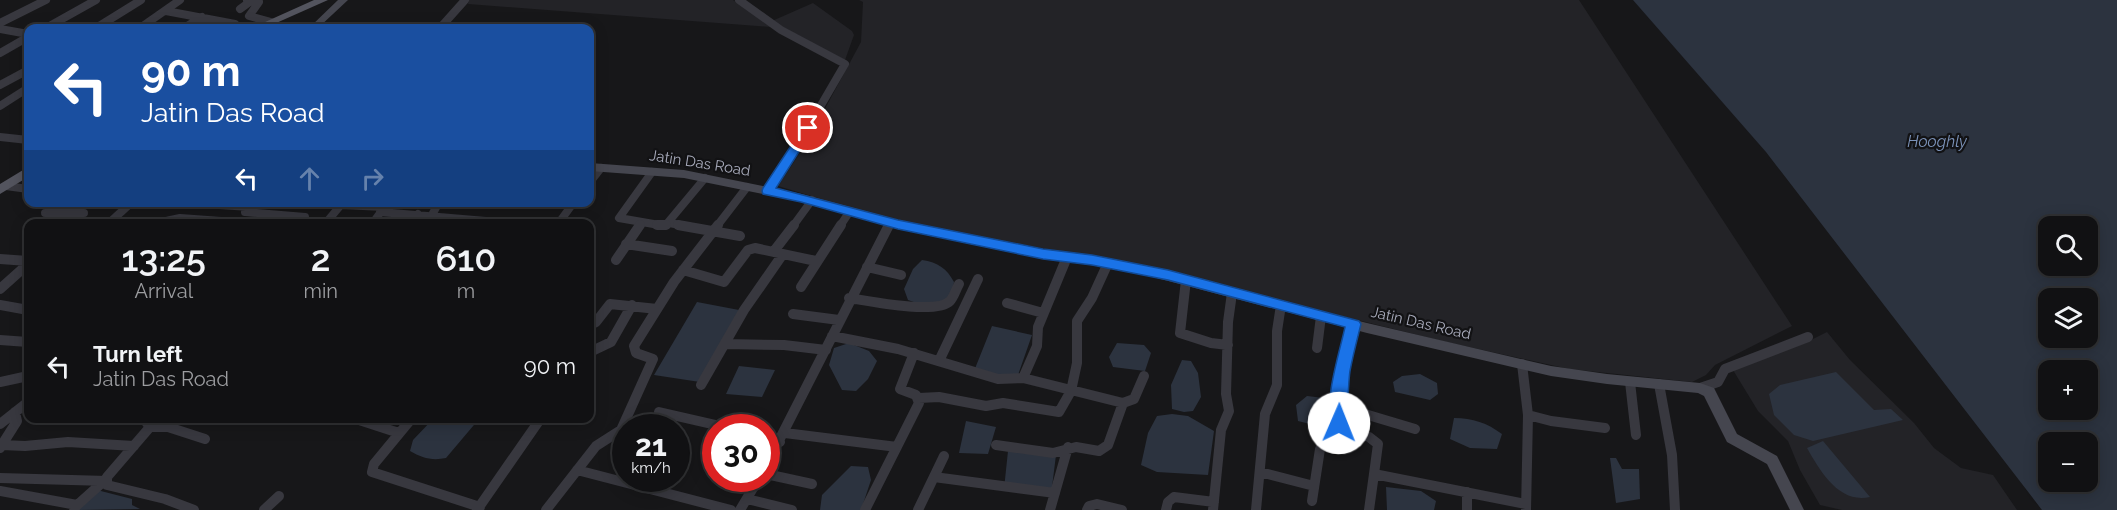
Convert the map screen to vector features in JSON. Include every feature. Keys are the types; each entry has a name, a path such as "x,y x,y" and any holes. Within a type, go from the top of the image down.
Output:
{"main road":[{"path":"267,24 323,0"},
{"path":"3,188 24,174"}],"street":[{"path":"0,23 46,0"},
{"path":"54,24 96,0"},
{"path":"102,24 141,0"},
{"path":"146,24 180,0"},
{"path":"240,9 249,0 259,2 249,16 272,22"},
{"path":"317,24 343,0"},
{"path":"444,24 465,0"},
{"path":"739,0 781,30 845,64 795,150 768,191"},
{"path":"166,10 235,24"},
{"path":"191,24 202,17"},
{"path":"0,29 24,34"},
{"path":"0,53 24,38"},
{"path":"0,86 24,74"},
{"path":"0,106 24,91"},
{"path":"0,137 24,140"},
{"name":"Jatin Das Road","path":"595,167 705,178 812,200 890,222 1108,263 1186,280 1353,324 1551,371 1700,388"},
{"path":"652,172 619,215 621,219 662,226 669,223 705,178"},
{"path":"546,510 596,446 621,430 632,410 652,359 636,353 634,346 683,270 747,187"},
{"path":"3,188 24,189"},
{"path":"701,384 812,200"},
{"path":"69,212 74,207"},
{"path":"113,219 127,207"},
{"path":"238,219 250,207 305,217"},
{"path":"329,219 339,207"},
{"path":"384,207 449,219"},
{"path":"432,215 436,207"},
{"path":"801,286 850,211"},
{"path":"45,213 84,213"},
{"path":"414,219 418,214"},
{"path":"161,219 179,219"},
{"path":"780,443 849,298 890,222"},
{"path":"616,260 641,223"},
{"path":"669,223 740,237"},
{"path":"626,244 672,251"},
{"path":"683,270 724,282 748,250 755,248 816,261"},
{"path":"1023,378 1037,346 1038,327 1043,313 1067,257"},
{"path":"0,259 24,262"},
{"path":"914,353 900,389 919,398 939,397 986,406 1003,403 1054,413 1062,410 1071,391 1077,363 1077,321 1092,298 1108,263"},
{"path":"0,289 24,267"},
{"path":"867,267 901,275"},
{"path":"939,361 978,279"},
{"path":"1186,280 1180,333 1211,344 1228,345"},
{"path":"849,298 900,307 914,305 939,307 950,300 959,284"},
{"path":"1166,510 1168,502 1174,497 1213,506 1221,430 1229,411 1226,394 1232,293"},
{"path":"1007,303 1043,313"},
{"path":"594,323 610,304 657,309"},
{"path":"0,305 24,309"},
{"path":"594,349 608,345 632,305"},
{"path":"1256,510 1265,414 1277,385 1277,331 1281,305"},
{"path":"793,314 839,320"},
{"path":"1317,348 1321,316"},
{"path":"1353,324 1343,370 1338,406 1339,423 1342,429 1369,436 1378,444 1369,510"},
{"path":"832,336 914,353 998,379 1023,378 1123,403 1134,399 1144,376"},
{"path":"1700,388 1718,382 1725,369 1808,337"},
{"path":"0,340 24,342"},
{"path":"725,344 784,345 826,350"},
{"path":"1374,474 1467,492 1526,507 1528,414 1522,363"},
{"path":"0,382 24,377"},
{"path":"1630,381 1636,435"},
{"path":"1659,384 1672,455 1676,510"},
{"path":"1700,388 1709,393 1732,438 1772,460 1797,510"},
{"path":"865,510 919,403 919,398"},
{"path":"996,445 1053,453 1068,447 1099,451 1108,446 1123,403"},
{"path":"0,424 24,405"},
{"path":"1338,406 1415,429"},
{"path":"1,447 17,421 15,412"},
{"path":"659,412 702,422"},
{"path":"1528,414 1551,421 1605,428"},
{"path":"0,491 75,507 105,481 135,446 146,423 168,427 205,439"},
{"path":"381,423 399,433"},
{"path":"408,423 370,469 372,472 478,508 538,423"},
{"path":"783,438 897,447"},
{"path":"1,447 68,442 135,446"},
{"path":"1050,510 1068,447"},
{"path":"1312,501 1320,449"},
{"path":"918,510 944,456"},
{"path":"577,470 732,510"},
{"path":"1260,472 1314,486"},
{"path":"780,477 812,484"},
{"path":"934,477 1055,493"},
{"path":"0,478 105,481 107,485 165,499 194,510"},
{"path":"740,510 751,492"},
{"path":"1467,492 1467,510"},
{"path":"264,510 279,496"},
{"path":"747,499 792,510"},
{"path":"1087,510 1093,504 1122,510"}],"shaded area":[{"path":"469,0 733,0 771,27 468,4"},
{"path":"859,0 1579,0 1792,326 1715,365 1706,375 1692,382 1569,369 1446,342 1116,260 890,220 778,186 807,142 861,42 863,2"},
{"path":"813,3 852,31 854,35 845,60 772,21"},
{"path":"1827,332 1850,360 1914,423 1934,448 1961,468 1993,475 2017,510 1842,510 1820,505 1800,470 1788,441 1758,411 1733,370 1805,343"}],"water":[{"name":"Hooghly","path":"1633,0 2117,0 2117,510 2042,510 1766,152"},
{"path":"922,260 933,262 941,267 954,282 952,293 940,306 925,306 908,300 904,289 913,269"},
{"path":"697,302 739,310 700,382 654,375"},
{"path":"992,326 1032,335 1018,375 1004,379 974,371"},
{"path":"849,343 869,351 877,361 868,379 856,391 842,390 829,365 834,348"},
{"path":"1117,343 1144,345 1151,353 1145,371 1113,367 1109,357"},
{"path":"1182,360 1191,361 1198,373 1201,397 1193,411 1184,412 1172,409 1171,385"},
{"path":"739,366 775,370 762,397 726,394"},
{"path":"1836,372 1874,410 1891,409 1903,420 1813,441 1794,435 1774,415 1769,394 1780,385"},
{"path":"1420,374 1437,383 1438,394 1430,400 1395,392 1393,382 1402,376"},
{"path":"1307,396 1333,399 1336,422 1330,429 1298,421 1296,405"},
{"path":"1172,414 1188,416 1214,431 1208,475 1157,472 1141,465 1148,433 1157,416"},
{"path":"1454,418 1480,422 1502,434 1497,449 1470,448 1450,439"},
{"path":"966,421 996,427 988,454 959,453"},
{"path":"429,423 476,423 446,458 432,459 410,451 413,440"},
{"path":"1823,441 1870,497 1849,496 1840,491 1824,475 1807,448"},
{"path":"1008,451 1056,455 1051,495 1004,489"},
{"path":"1610,458 1616,458 1622,469 1639,469 1640,499 1616,503"},
{"path":"851,466 868,467 871,480 861,510 820,510 822,495"},
{"path":"1386,487 1421,491 1436,501 1434,510 1387,510"},
{"path":"97,490 132,499 132,505 140,509 78,510"}],"route":[{"path":"808,128 768,191 898,224 1043,254 1092,260 1168,275 1353,324 1343,370 1338,406 1339,423"}]}
